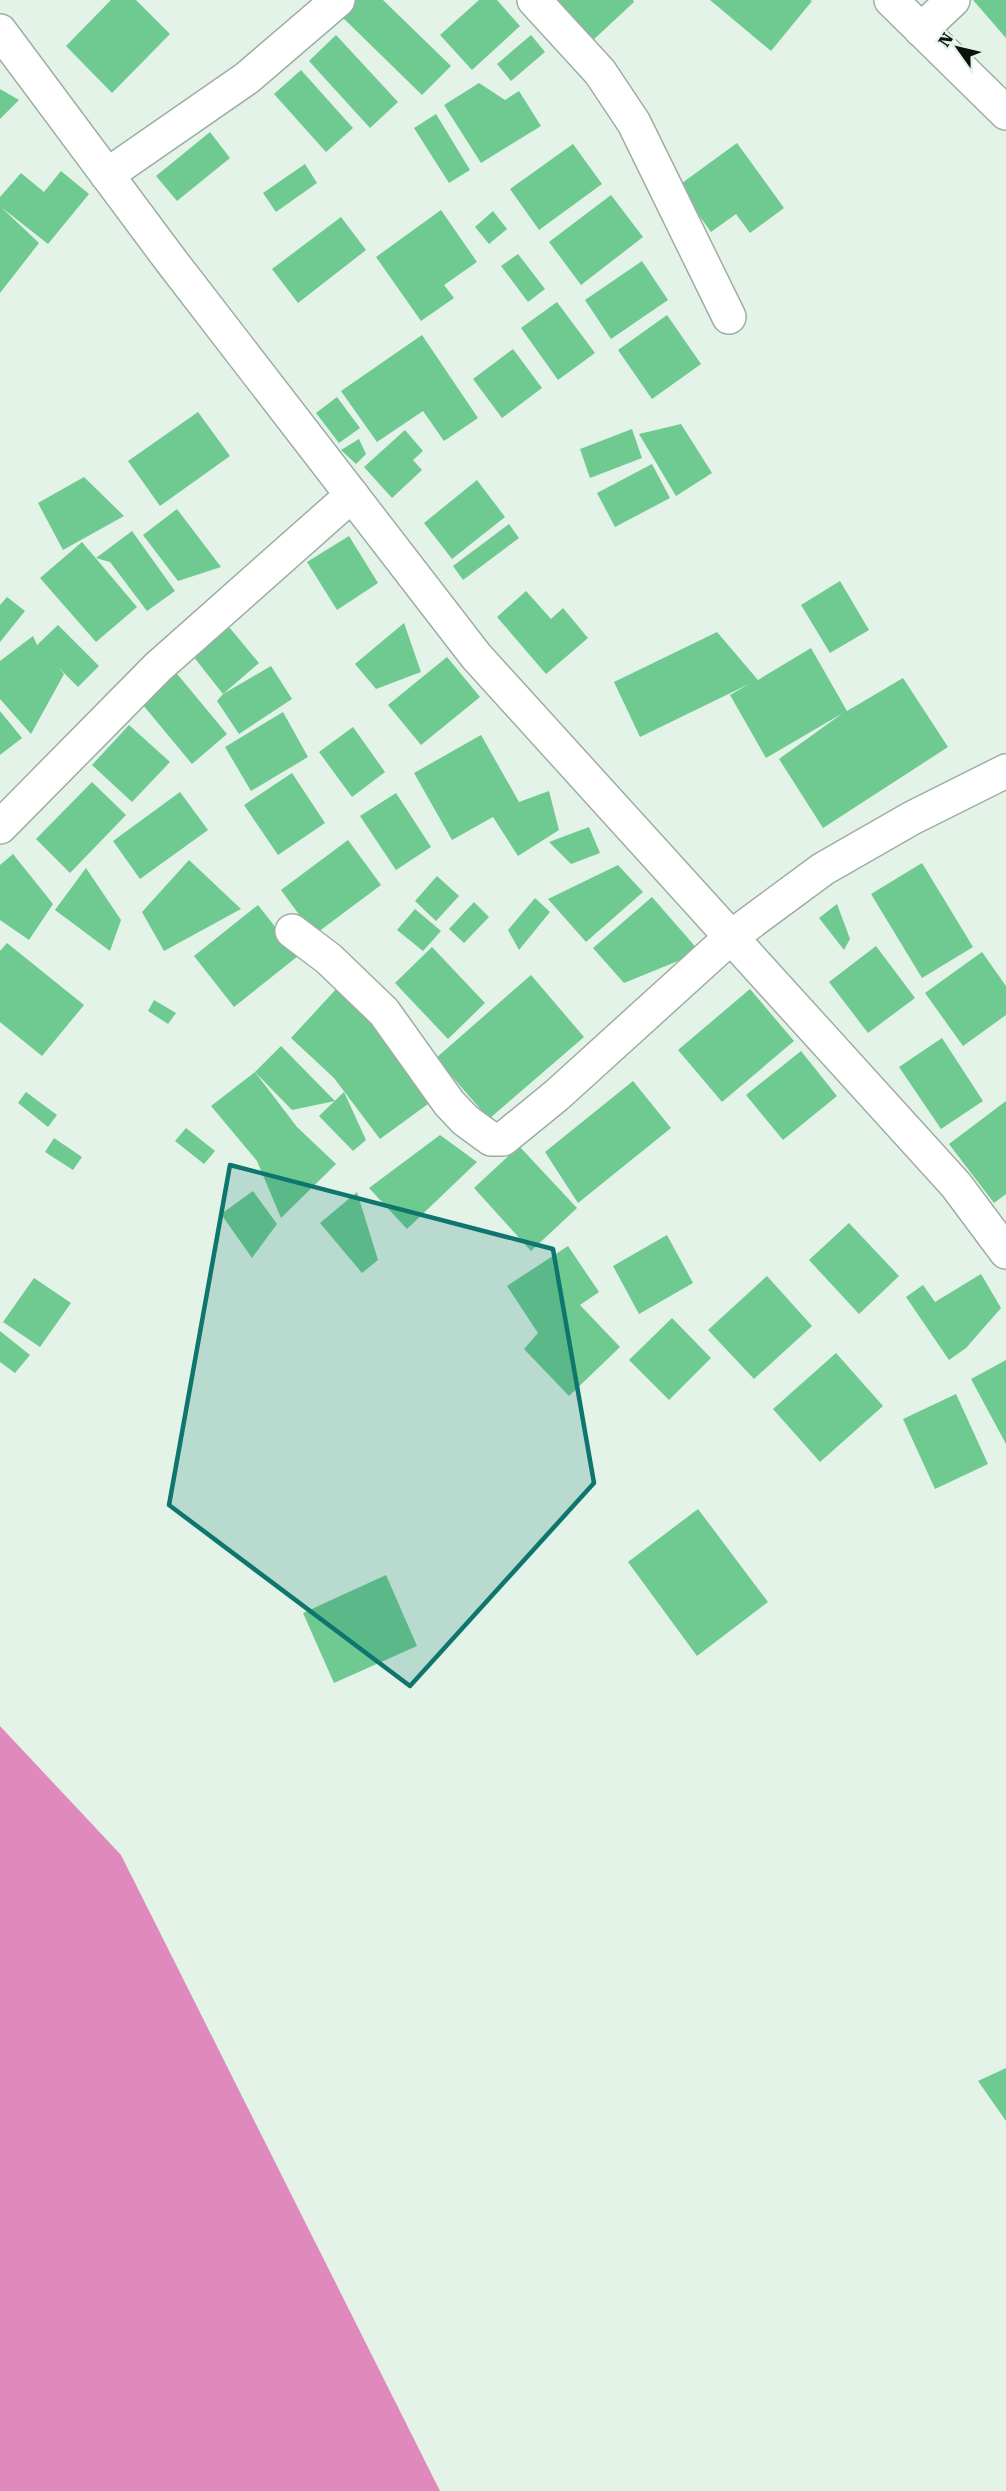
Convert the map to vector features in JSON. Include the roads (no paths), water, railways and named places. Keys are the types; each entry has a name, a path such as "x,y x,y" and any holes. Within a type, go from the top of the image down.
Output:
{"street":[{"path":"107,175 247,78 338,0"},
{"path":"534,0 600,72 634,123 729,317"},
{"path":"891,0 1006,113"},
{"path":"921,30 953,0"},
{"path":"0,31 107,175 476,656 956,1185 1006,1252"},
{"path":"0,827 158,668 352,495"},
{"path":"292,931 329,959 384,1012 449,1103 465,1120 491,1139 503,1139 557,1095 731,938 823,870 912,818 1006,771"}]}
